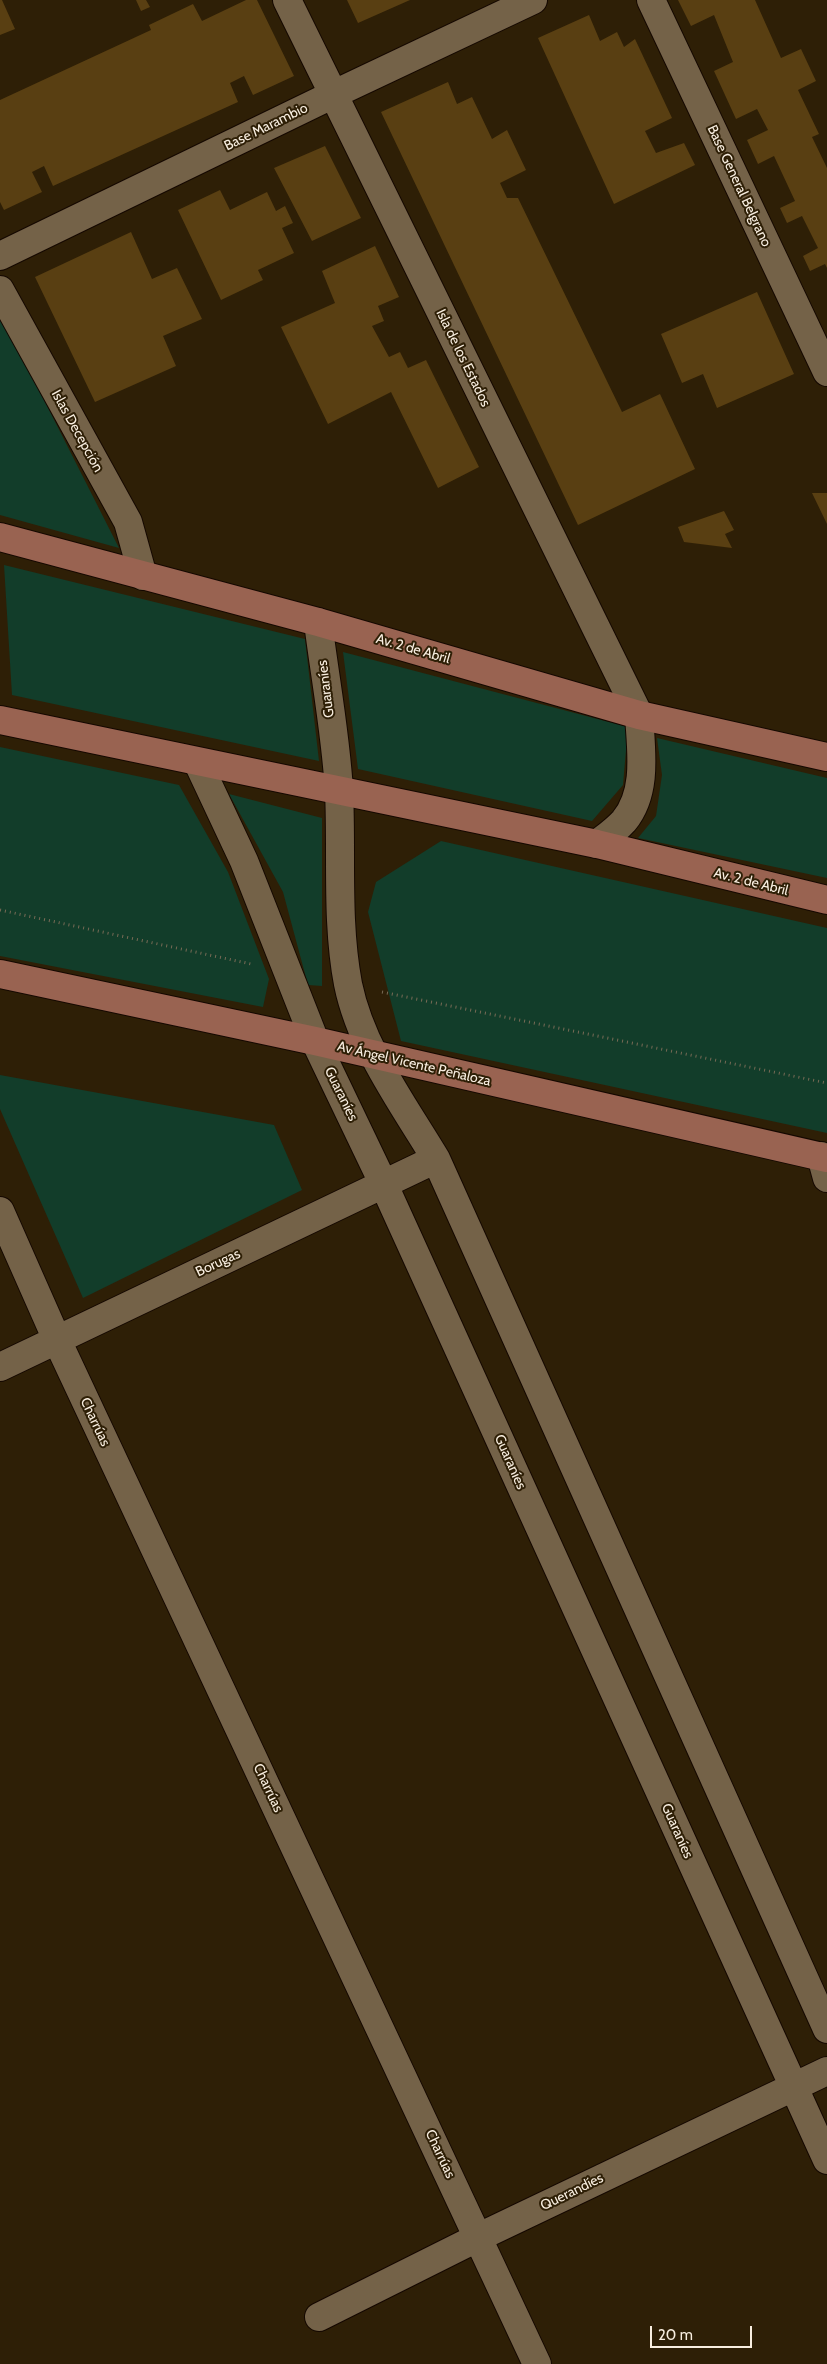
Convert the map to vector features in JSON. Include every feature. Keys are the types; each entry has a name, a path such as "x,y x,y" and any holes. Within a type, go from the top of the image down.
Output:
{"main road":[{"name":"Av. 2 de Abril","path":"0,538 318,622 639,715 827,757"},
{"name":"Av. 2 de Abril","path":"0,720 597,844 827,900"},
{"name":"Av Ángel Vicente Peñaloza","path":"0,974 316,1041 825,1164"}],"street":[{"name":"Isla de los Estados","path":"287,0 332,95 639,715"},
{"name":"Base Marambio","path":"0,256 533,0"},
{"name":"Base General Belgrano","path":"651,0 827,372"},
{"name":"Islas Decepción","path":"0,290 128,522 144,576"},
{"name":"Guaraníes","path":"318,622 339,790 341,896 348,984 374,1056 436,1159 827,2029"},
{"path":"597,844 624,821 636,801 642,766 639,715"},
{"name":"Guaraníes","path":"198,762 244,861 316,1041 384,1185 827,2160"},
{"name":"Borugas","path":"0,1367 436,1159"},
{"name":"Charrúas","path":"0,1211 56,1340 537,2364"},
{"name":"Querandíes","path":"319,2317 479,2237 827,2071"}],"path":[{"path":"0,910 289,972"},
{"path":"348,984 827,1083"}],"green space":[{"path":"1,315 119,548 0,515"},
{"path":"4,565 305,639 319,761 12,695"},
{"path":"343,652 628,727 623,785 592,821 358,769"},
{"path":"657,738 827,778 827,878 638,838 656,816 662,775"},
{"path":"0,747 179,785 228,872 269,979 263,1007 0,956"},
{"path":"229,794 322,818 322,986 308,985 283,892"},
{"path":"441,841 827,928 827,1133 401,1041 368,912 376,882"},
{"path":"0,1075 274,1125 302,1190 83,1298 0,1109"}],"building":[{"path":"0,0 2,0 15,29 0,35"},
{"path":"136,0 146,0 150,7 141,11"},
{"path":"246,0 257,0 294,76 253,95 244,76 230,83 238,102 53,186 44,166 32,172 42,192 4,210 0,202 0,100 151,30 149,25 193,4 202,21"},
{"path":"347,0 410,0 358,23"},
{"path":"678,0 755,0 781,58 801,49 816,81 798,90 819,134 812,137 827,168 827,268 825,264 810,271 803,256 818,248 802,216 787,223 780,208 795,201 774,156 758,164 747,140 768,130 757,109 736,119 714,71 733,62 714,15 691,26"},
{"path":"589,15 600,41 617,32 624,47 635,39 672,118 645,131 656,153 684,143 695,165 614,204 538,38"},
{"path":"448,82 457,104 472,97 492,139 507,130 526,170 500,183 507,198 518,198 622,412 660,394 695,469 578,525 381,112"},
{"path":"325,146 361,218 312,241 274,168"},
{"path":"220,190 230,210 267,192 276,211 285,206 293,223 282,228 294,253 258,270 263,280 221,300 178,210"},
{"path":"131,232 152,279 177,268 202,319 163,336 176,366 95,402 35,277"},
{"path":"375,246 399,297 378,306 384,321 372,326 389,357 400,352 408,368 426,360 479,467 438,488 391,392 328,424 281,327 335,303 322,271"},
{"path":"757,292 794,374 717,408 703,374 682,383 661,334"},
{"path":"812,493 827,493 827,524"},
{"path":"724,511 734,530 725,534 732,548 684,542 678,527"}]}
